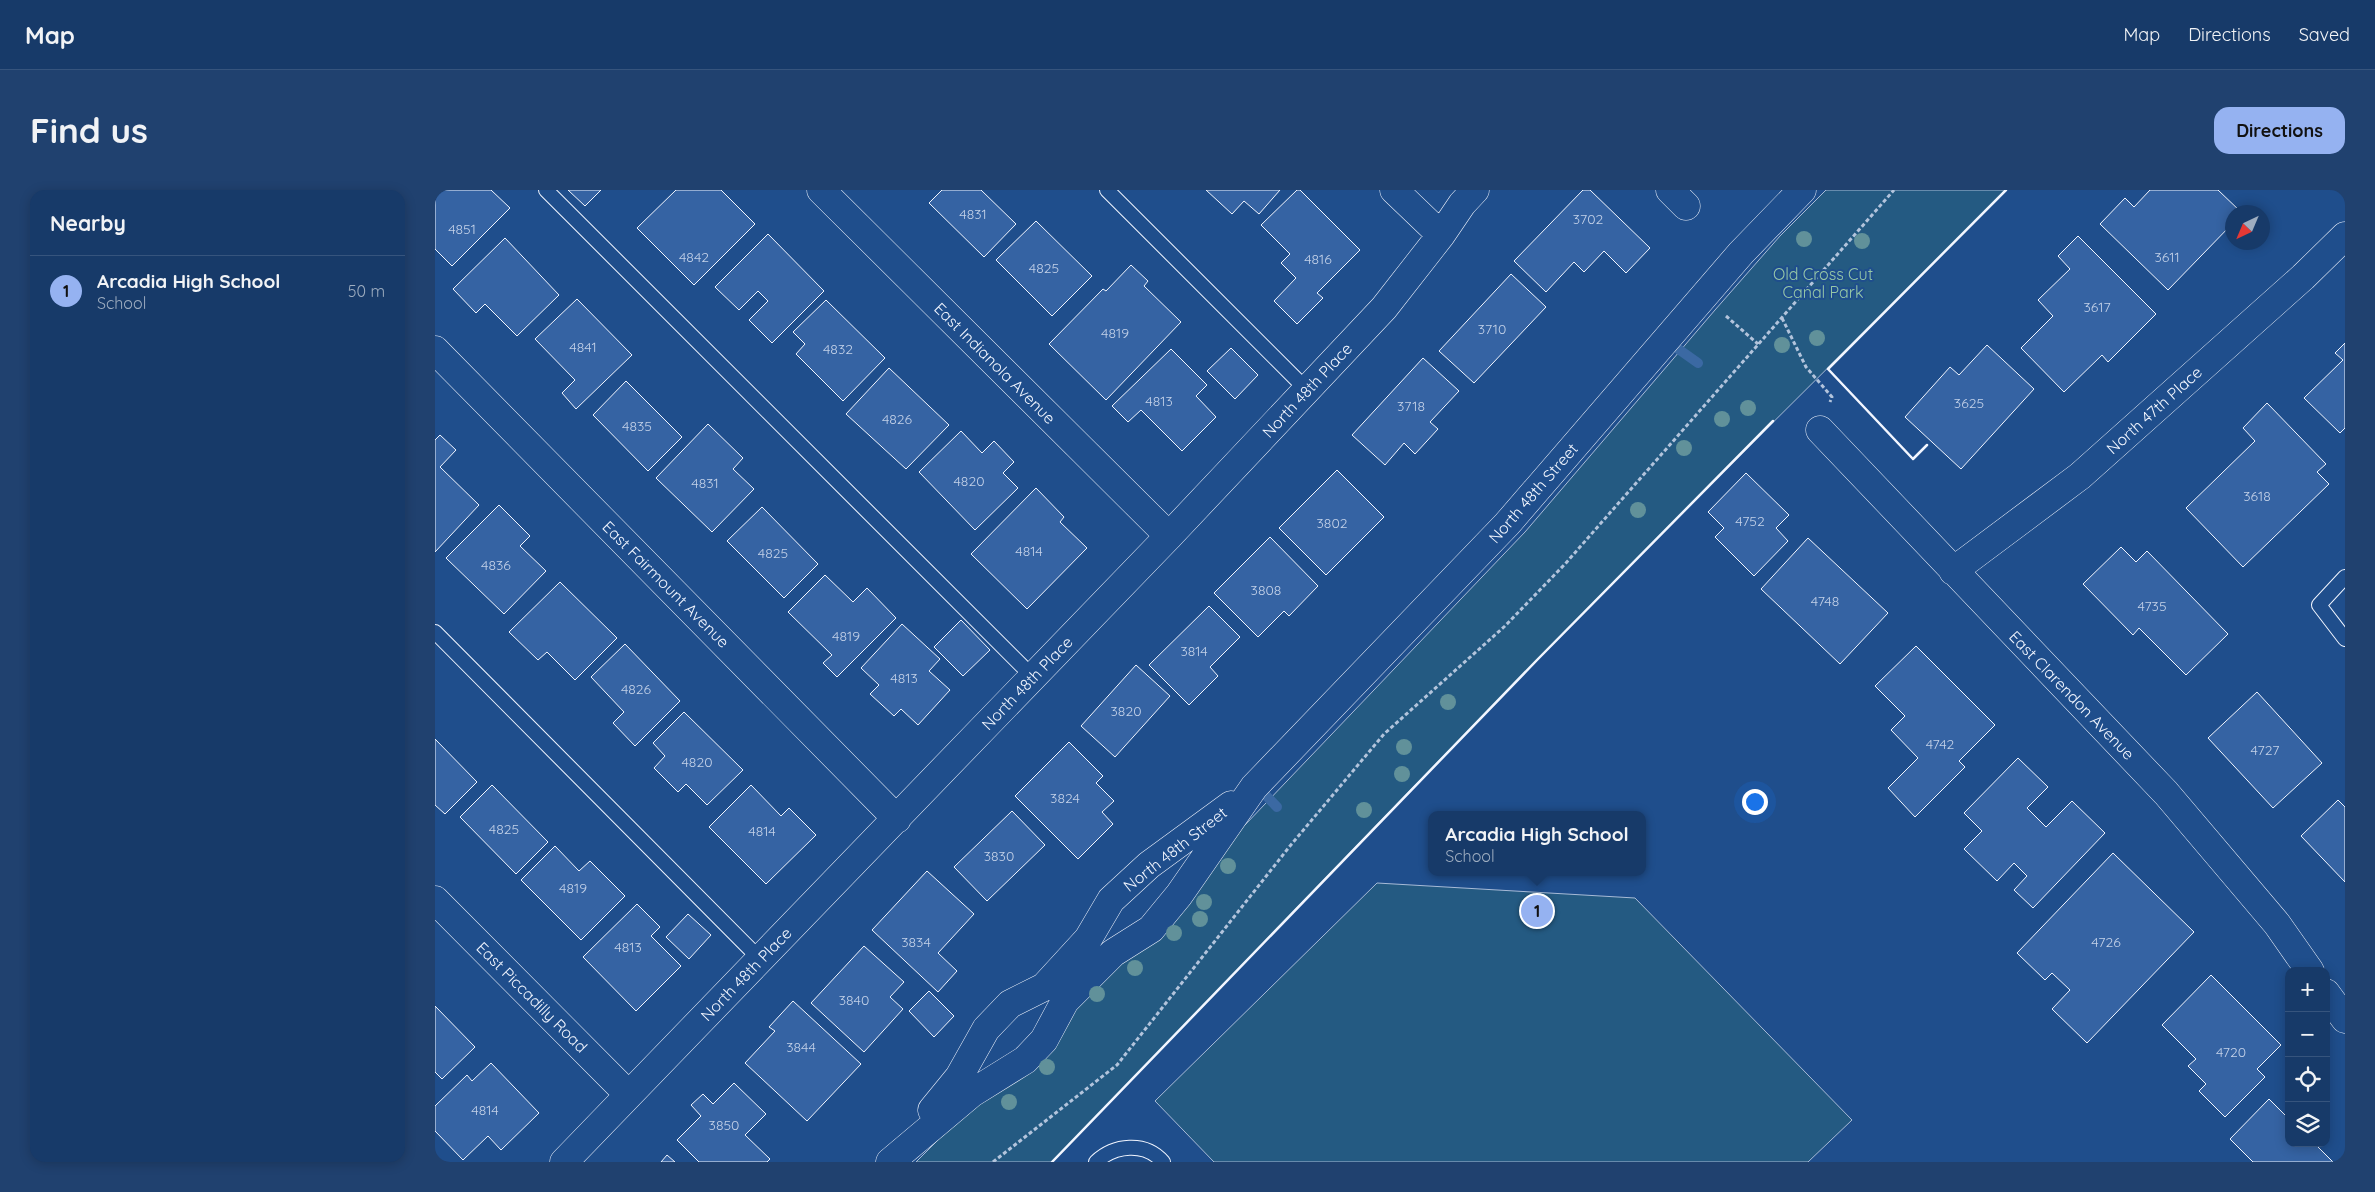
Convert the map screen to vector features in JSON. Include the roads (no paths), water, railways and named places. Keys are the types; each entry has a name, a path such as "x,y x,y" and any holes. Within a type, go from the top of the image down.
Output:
{"street":[{"name":"East Indianola Avenue","path":"821,190 1169,536"},
{"path":"1394,190 1441,235"},
{"name":"North 48th Place","path":"564,1162 1169,536 1384,308 1441,235 1462,204 1475,190"},
{"name":"North 48th Street","path":"890,1162 972,1093 1025,1060 1044,1040 1065,1001 1113,953 1151,928 1179,895 1254,787 1507,524 1741,253 1802,190"},
{"name":"North 47th Place","path":"1953,570 2080,476 2303,277 2345,236"},
{"name":"East Fairmount Avenue","path":"435,350 897,819"},
{"name":"East Clarendon Avenue","path":"1820,430 2166,793 2277,924 2307,967"},
{"name":"North 48th Street","path":"890,1162 959,1077 986,1029 1010,1004 1043,987 1088,939 1111,900 1149,866 1254,787"},
{"name":"East Piccadilly Road","path":"435,900 628,1094"},
{"path":"2330,998 2345,1019"}],"lane":[{"path":"546,190 1033,677"},
{"path":"1107,190 1307,390"},
{"path":"2345,577 2319,605 2345,639"},
{"path":"435,632 760,959"},
{"path":"1096,1162 1103,1155 1118,1148 1132,1147 1147,1151 1163,1162"}],"waterway":[{"path":"1667,341 1698,363"},
{"path":"1257,786 1277,807"}],"place":[{"name":"Arcadia High School","path":"1537,911"}],"park label":[{"name":"Old Cross Cut Canal Park","path":"1823,283"}]}
